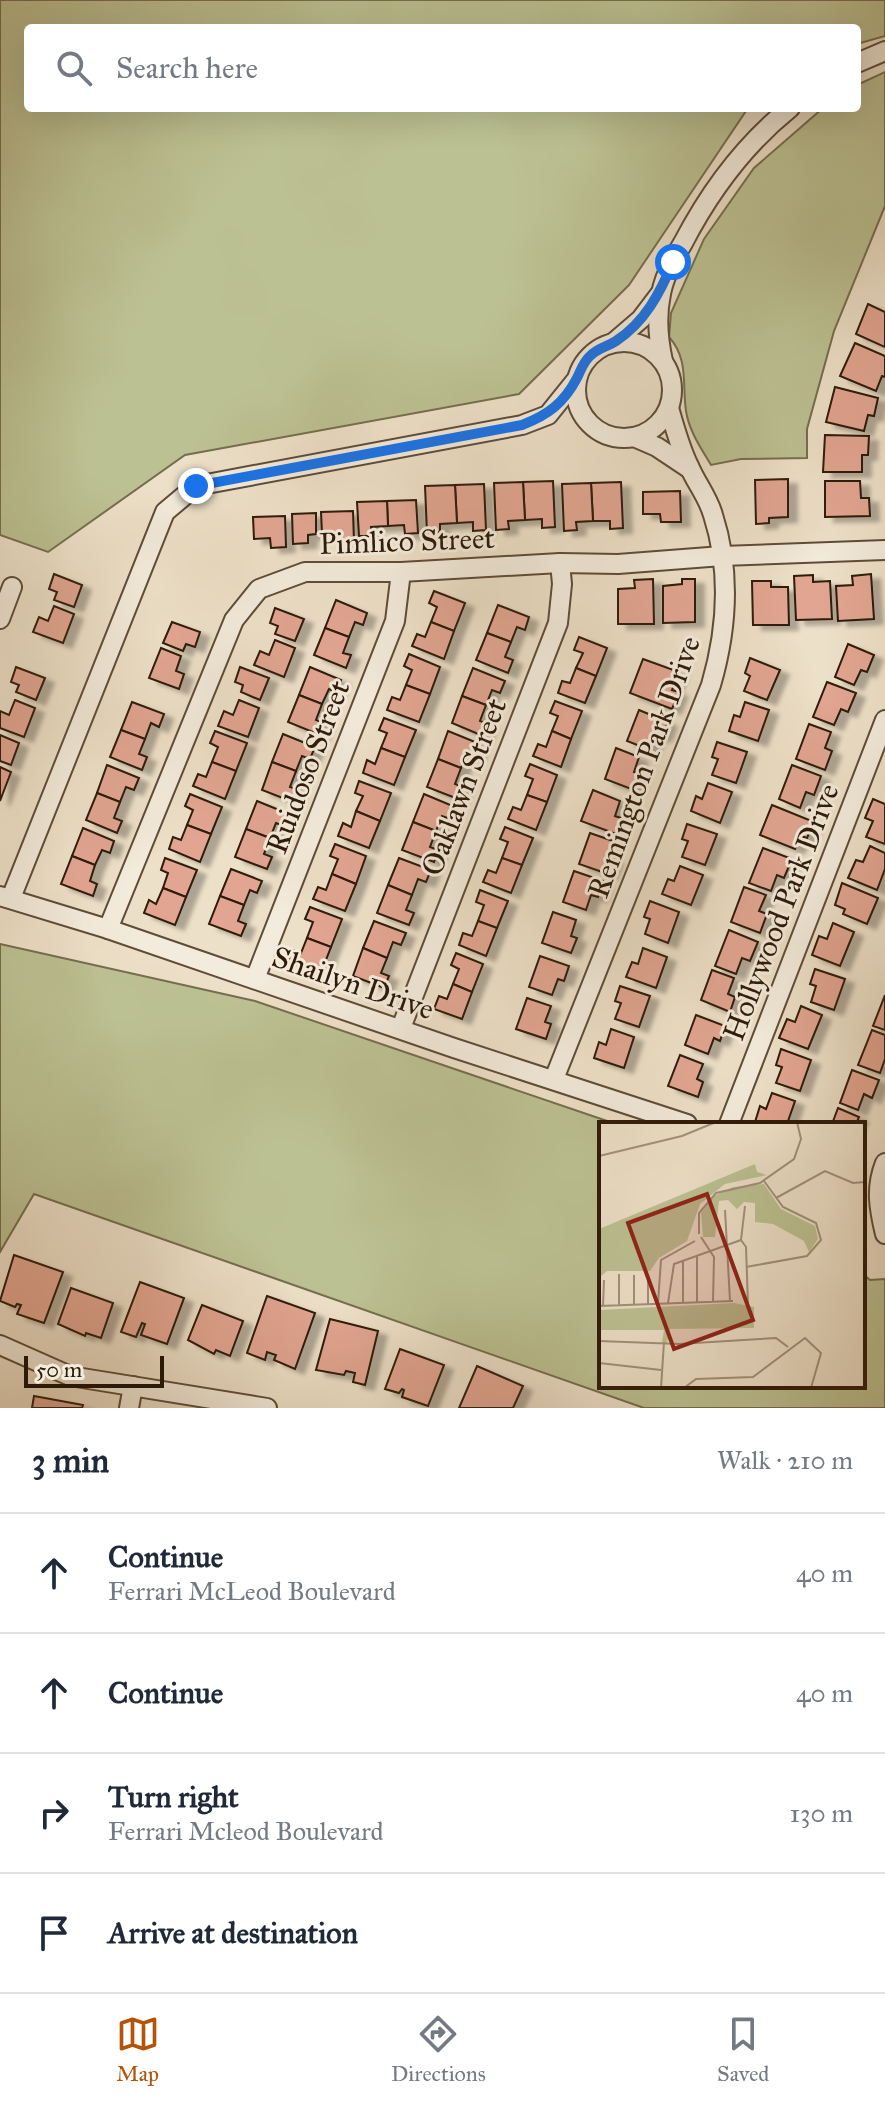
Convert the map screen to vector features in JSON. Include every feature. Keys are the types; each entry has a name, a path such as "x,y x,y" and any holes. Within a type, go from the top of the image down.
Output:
{"street":[{"path":"861,61 885,51"},
{"path":"613,343 641,319 661,291 673,262 712,192 738,158 786,112"},
{"path":"661,291 657,322 670,377 672,393 669,408 655,427 634,437 618,438 590,424 580,411 576,396 577,379 582,365 593,353 622,341 638,344 664,362"},
{"path":"6,897 165,512 196,486 522,425 548,415 577,379"},
{"name":"Remington Park Drive","path":"554,1079 711,685 722,647 726,602 722,556 714,518 704,491 690,469 669,408"},
{"path":"548,415 590,424"},
{"name":"Remington Park Drive","path":"634,437 657,447 690,469"},
{"name":"Pimlico Street","path":"108,929 234,620 259,589 305,572 401,572 560,563 618,564 722,556 885,550"},
{"name":"Oaklawn Street","path":"401,1028 558,623 562,584 560,563"},
{"name":"Ruidoso Street","path":"255,979 395,621 401,572"},
{"path":"0,619 12,587"},
{"name":"Hollywood Park Drive","path":"730,1122 885,720"},
{"name":"Shailyn Drive","path":"6,897 681,1122"},
{"path":"885,1163 880,1175 878,1203 885,1234"},
{"path":"0,1345 70,1376 267,1408"},
{"path":"129,1408 133,1386"}],"green space":[{"path":"0,0 885,0 885,36 861,43 861,24 24,24 24,112 745,112 629,285 519,394 185,455 48,552 0,535"},
{"path":"885,72 885,206 834,331 807,429 807,458 741,459 711,465 688,418 680,354 669,337 671,313 704,239 754,168 818,112 861,112 861,83"},
{"path":"0,944 255,1001 610,1122 599,1122 599,1388 865,1388 865,1276 870,1280 885,1279 885,1408 644,1408 34,1194 0,1252"}],"building":[{"path":"868,304 885,312 885,347 856,334"},
{"path":"855,343 885,356 885,377 882,376 876,391 840,376"},
{"path":"835,387 878,398 874,416 868,415 864,431 826,422"},
{"path":"825,435 869,436 868,455 862,455 862,472 823,472"},
{"path":"788,479 788,517 769,518 769,523 756,524 755,480"},
{"path":"553,481 555,527 542,528 542,519 525,520 523,482"},
{"path":"825,481 860,481 861,498 869,498 870,516 825,517"},
{"path":"523,482 525,520 508,521 509,529 496,530 494,483"},
{"path":"621,482 623,528 610,529 610,521 593,521 591,483"},
{"path":"591,483 593,521 576,522 577,530 564,531 562,484"},
{"path":"484,484 486,530 473,531 473,522 457,523 455,485"},
{"path":"455,485 457,523 440,524 440,532 427,533 425,486"},
{"path":"680,491 681,522 661,522 660,514 643,514 643,492"},
{"path":"416,500 418,533 405,534 404,525 388,526 387,501"},
{"path":"387,501 388,526 371,527 372,536 359,536 357,502"},
{"path":"353,511 354,542 339,543 338,533 322,534 321,512"},
{"path":"316,513 316,534 308,535 308,543 293,544 292,514"},
{"path":"285,516 286,547 271,548 270,538 254,539 253,517"},
{"path":"54,574 82,585 74,607 54,600 57,592 49,589"},
{"path":"871,574 874,619 838,621 836,586 853,585 852,576"},
{"path":"813,575 813,582 830,581 832,619 796,620 794,576"},
{"path":"653,579 654,624 618,624 618,589 635,588 634,580"},
{"path":"682,579 695,579 695,622 663,623 663,586 682,584"},
{"path":"752,581 771,581 771,587 788,587 789,625 753,625"},
{"path":"434,591 465,603 454,631 431,622 437,607 429,603"},
{"path":"336,600 367,613 363,625 355,622 349,637 325,628"},
{"path":"498,605 529,617 525,630 517,627 511,642 487,633"},
{"path":"54,606 74,614 63,643 33,632 39,617 48,621"},
{"path":"275,608 304,619 295,641 275,634 278,626 270,623"},
{"path":"172,622 200,632 195,647 186,644 183,651 163,643"},
{"path":"431,622 454,631 444,659 412,646 417,634 425,637"},
{"path":"325,628 349,637 343,653 351,655 346,668 314,655"},
{"path":"487,633 511,642 505,657 513,660 508,673 476,660"},
{"path":"579,637 607,648 596,676 576,668 583,653 574,650"},
{"path":"275,640 295,648 284,677 254,665 260,651 269,655"},
{"path":"848,644 874,655 867,672 861,670 854,685 835,677"},
{"path":"161,648 181,656 176,671 184,674 179,689 149,678"},
{"path":"409,654 440,667 430,694 406,685 412,670 404,666"},
{"path":"750,658 780,670 767,700 744,691 750,676 745,673"},
{"path":"643,659 679,672 672,690 679,692 672,709 630,693"},
{"path":"16,667 45,678 36,700 16,692 19,685 11,682"},
{"path":"240,667 269,678 260,700 241,692 243,685 235,682"},
{"path":"310,667 341,680 336,692 329,689 322,704 299,695"},
{"path":"473,668 505,681 500,693 492,690 486,705 462,696"},
{"path":"576,668 596,676 585,703 558,693 562,681 570,683"},
{"path":"827,682 856,693 848,712 841,709 834,725 813,717"},
{"path":"406,685 430,694 419,722 387,710 392,697 400,700"},
{"path":"299,695 322,704 316,720 324,723 320,735 288,722"},
{"path":"462,696 486,705 480,721 488,724 483,736 452,723"},
{"path":"15,700 35,708 24,737 0,728 0,711 9,715"},
{"path":"239,700 259,708 248,737 218,726 224,711 233,715"},
{"path":"555,701 582,711 571,739 552,731 558,716 550,713"},
{"path":"132,702 164,714 159,727 151,723 145,739 121,730"},
{"path":"745,702 769,710 758,741 729,731 734,715 740,717"},
{"path":"639,710 668,722 662,737 656,735 650,750 627,741"},
{"path":"384,718 416,730 405,757 381,748 387,733 379,730"},
{"path":"809,724 831,732 825,748 832,751 825,770 796,759"},
{"path":"121,730 145,739 139,754 147,757 142,770 110,757"},
{"path":"215,731 247,743 236,771 212,762 218,747 210,743"},
{"path":"448,731 480,744 475,756 467,753 461,768 438,759"},
{"path":"552,731 571,739 561,767 533,756 538,744 546,747"},
{"path":"283,734 315,747 310,759 302,756 296,771 272,762"},
{"path":"0,735 19,743 11,765 0,761"},
{"path":"717,742 747,752 736,783 712,775 718,759 712,757"},
{"path":"381,748 405,757 394,785 363,773 367,760 375,764"},
{"path":"616,748 639,757 634,772 640,774 634,790 605,779"},
{"path":"438,759 461,768 455,784 463,787 458,799 427,787"},
{"path":"212,762 236,771 225,799 193,786 198,774 206,777"},
{"path":"272,762 296,771 290,787 298,790 293,802 262,790"},
{"path":"530,764 557,775 547,802 527,795 533,779 525,776"},
{"path":"107,765 139,778 134,790 126,787 120,802 97,793"},
{"path":"792,765 821,776 814,795 806,792 800,808 779,799"},
{"path":"0,767 11,772 0,801"},
{"path":"359,781 391,793 380,821 356,811 363,796 355,793"},
{"path":"708,783 732,792 720,823 691,811 696,796 702,799"},
{"path":"593,790 620,801 615,816 621,818 616,834 581,821"},
{"path":"97,793 120,802 114,818 122,821 117,833 86,820"},
{"path":"190,794 222,807 211,834 187,825 193,810 185,806"},
{"path":"424,794 455,807 450,819 442,816 436,831 413,822"},
{"path":"527,795 547,802 536,830 508,819 513,807 521,810"},
{"path":"873,799 885,804 885,844 866,837 873,821 865,818"},
{"path":"257,801 289,814 284,826 276,823 270,838 246,829"},
{"path":"772,805 814,822 807,838 801,836 795,849 760,835"},
{"path":"356,811 380,821 369,848 338,836 343,823 351,827"},
{"path":"413,822 436,831 430,847 438,850 434,862 402,850"},
{"path":"687,824 717,834 705,865 682,857 688,841 682,839"},
{"path":"187,825 211,834 200,862 169,849 173,837 181,840"},
{"path":"505,827 533,838 522,865 502,858 508,842 500,839"},
{"path":"83,828 114,841 110,853 102,850 95,865 72,856"},
{"path":"246,829 270,838 264,854 272,857 267,869 235,857"},
{"path":"590,833 613,841 608,857 614,859 608,874 579,864"},
{"path":"335,844 366,856 356,884 332,874 338,859 330,856"},
{"path":"870,846 885,853 885,869 877,890 848,878 856,860 863,862"},
{"path":"763,848 792,859 784,878 777,875 771,891 749,883"},
{"path":"72,856 95,865 90,881 97,884 93,896 61,884"},
{"path":"165,858 197,870 186,897 163,888 168,873 161,870"},
{"path":"399,858 431,870 426,882 418,879 412,895 388,885"},
{"path":"502,858 522,865 511,893 483,882 488,870 496,873"},
{"path":"680,866 703,875 691,905 662,894 668,879 674,881"},
{"path":"231,869 262,881 257,893 250,890 244,905 220,896"},
{"path":"574,871 603,881 598,897 591,895 586,910 563,902"},
{"path":"332,874 356,884 345,911 313,899 318,887 326,890"},
{"path":"842,883 878,898 867,924 843,914 845,909 835,905"},
{"path":"388,885 412,895 406,910 414,913 409,925 377,913"},
{"path":"744,887 766,895 759,911 767,914 760,933 731,922"},
{"path":"163,888 186,897 175,925 144,913 149,900 156,904"},
{"path":"480,890 508,901 497,928 478,921 484,905 476,902"},
{"path":"220,896 244,905 238,921 246,924 241,936 209,924"},
{"path":"650,901 679,912 668,943 645,934 650,919 644,917"},
{"path":"310,907 342,919 331,947 307,938 313,922 305,919"},
{"path":"553,912 576,920 571,936 577,938 571,953 542,943"},
{"path":"374,921 406,933 401,945 393,942 387,958 363,948"},
{"path":"478,921 497,928 486,956 459,945 463,933 472,936"},
{"path":"833,923 854,932 840,966 812,955 819,936 827,939"},
{"path":"729,930 758,942 750,961 742,958 736,974 715,966"},
{"path":"307,938 331,947 320,975 288,962 293,950 301,953"},
{"path":"363,948 387,958 381,973 389,976 384,988 353,976"},
{"path":"643,948 667,957 656,988 626,977 632,962 638,964"},
{"path":"456,953 483,964 472,992 453,984 459,969 451,965"},
{"path":"540,956 569,966 564,981 558,979 552,995 529,987"},
{"path":"815,969 845,979 834,1010 811,1002 816,986 810,984"},
{"path":"712,970 734,978 728,994 735,997 730,1012 701,1000"},
{"path":"453,984 472,992 462,1019 434,1009 439,996 447,999"},
{"path":"620,986 650,996 639,1027 615,1019 621,1003 615,1001"},
{"path":"885,995 885,1030 873,1026"},
{"path":"527,998 551,1006 545,1022 551,1024 546,1039 516,1029"},
{"path":"801,1006 822,1015 808,1049 779,1038 787,1019 795,1022"},
{"path":"696,1015 725,1026 720,1041 714,1038 708,1054 685,1045"},
{"path":"611,1029 634,1037 624,1068 594,1058 599,1042 606,1045"},
{"path":"872,1030 885,1035 885,1059 880,1073 858,1065"},
{"path":"781,1049 811,1060 800,1091 776,1083 782,1067 776,1065"},
{"path":"680,1055 703,1064 697,1079 703,1082 698,1097 668,1086"},
{"path":"852,1070 879,1080 872,1098 864,1094 858,1110 840,1103"},
{"path":"772,1093 795,1101 788,1122 755,1122 760,1106 766,1109"},
{"path":"838,1108 859,1117 857,1122 833,1122"},
{"path":"14,1255 63,1272 44,1323 17,1314 21,1305 15,1307 0,1301"},
{"path":"140,1282 184,1298 167,1344 141,1335 145,1324 142,1323 136,1337 121,1332"},
{"path":"71,1288 113,1303 101,1338 86,1333 85,1336 58,1324"},
{"path":"267,1296 315,1313 295,1369 274,1360 276,1355 267,1352 265,1360 247,1353"},
{"path":"202,1305 243,1321 230,1356 216,1350 214,1354 188,1340"},
{"path":"330,1319 378,1331 365,1385 353,1382 355,1373 346,1371 344,1375 316,1370"},
{"path":"400,1349 444,1365 428,1406 402,1397 402,1389 399,1393 385,1389"},
{"path":"477,1366 523,1386 513,1408 459,1408"},
{"path":"34,1396 83,1405 82,1408 32,1408"}],"route":[{"path":"196,486 522,425 548,415 593,353 613,343 641,319 661,291 673,262"}]}
